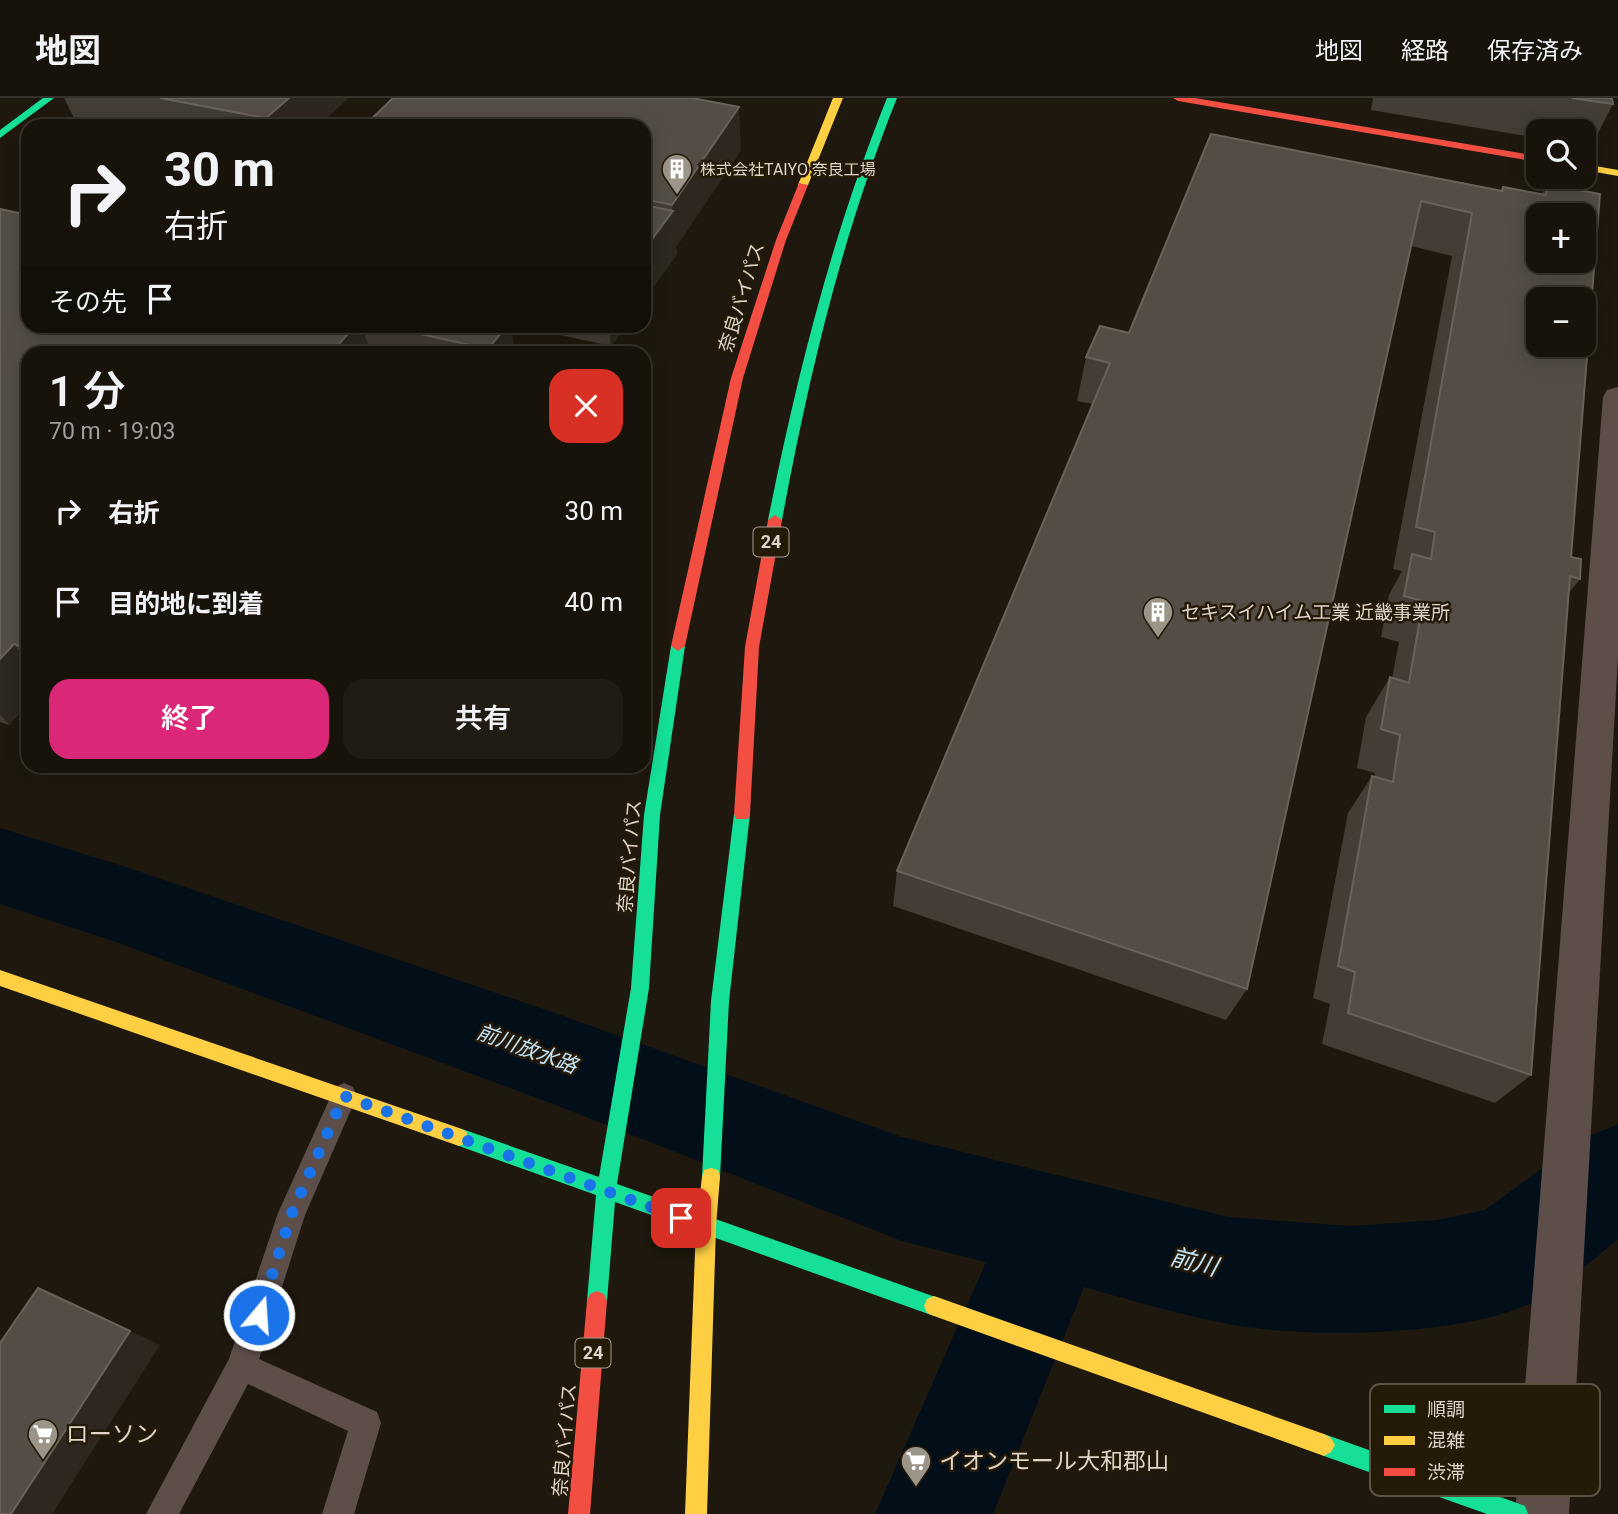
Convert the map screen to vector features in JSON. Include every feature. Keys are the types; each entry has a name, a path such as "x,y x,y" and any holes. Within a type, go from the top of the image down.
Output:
{"main road":[{"path":"21,119 49,98"},
{"name":"奈良バイパス","path":"579,1514 607,1192 617,1113 640,988 652,815 680,636 741,365 781,240 838,98"},
{"name":"24","path":"696,1514 706,1226 715,1143 720,1001 741,828 752,647 800,388 837,245 892,98"},
{"path":"1178,98 1526,157"},
{"path":"0,135 21,119"},
{"path":"1596,169 1618,173"},
{"path":"0,978 344,1096 607,1192 1370,1462"},
{"path":"1466,1496 1517,1514"}],"street":[{"path":"1551,1384 1618,397"},
{"path":"1542,1514 1543,1496"}],"lane":[{"path":"162,1514 242,1366 292,1213 344,1096"},
{"path":"242,1366 366,1423 338,1514"}],"building":[{"path":"160,98 289,98 266,118"},
{"path":"393,98 692,98 739,107 672,205 651,200 651,119 371,119"},
{"path":"1572,98 1612,98 1613,104"},
{"name":"セキスイハイム工業 近畿事業所","path":"1211,134 1502,191 1503,187 1546,195 1547,189 1574,189 1600,194 1596,244 1596,203 1526,203 1526,273 1594,273 1593,287 1526,287 1526,357 1587,357 1571,557 1581,559 1580,579 1570,576 1531,1075 1348,1013 1355,972 1338,966 1372,776 1393,782 1400,735 1381,729 1390,677 1409,683 1423,601 1404,596 1412,554 1431,559 1435,532 1416,527 1472,213 1421,201 1247,989 897,871 1110,363 1086,357 1100,326 1129,333"},
{"path":"651,206 673,211 651,241"},
{"path":"0,209 21,214 21,333 349,333 337,346 21,346 21,646 14,644 0,659"},
{"path":"416,333 501,333 490,346 474,346"},
{"name":"ローソン","path":"38,1288 130,1331 11,1514 0,1514 0,1343"}],"waterway":[{"name":"前川放水路","path":"0,866 123,905 555,1059 902,1189 1055,1227"},
{"name":"前川","path":"1055,1227 1229,1271 1350,1280 1437,1274 1508,1258 1618,1175"},
{"name":"前川","path":"934,1514 1055,1227"}],"traffic: fast":[{"path":"21,119 49,98"},
{"path":"775,520 822,306 853,201 892,98"},
{"path":"0,135 21,119"},
{"path":"597,1301 606,1192 640,988 652,815 678,646"},
{"path":"711,1177 720,1001 742,814"},
{"path":"459,1137 934,1306"},
{"path":"1324,1445 1370,1461"},
{"path":"1467,1496 1517,1514"}],"traffic: slow":[{"path":"803,185 838,98"},
{"path":"1596,169 1618,173"},
{"path":"0,978 459,1137"},
{"path":"696,1514 706,1226 711,1177"},
{"path":"934,1306 1324,1445"}],"traffic: jam":[{"path":"1178,98 1526,157"},
{"path":"678,646 737,378 781,240 803,185"},
{"path":"742,814 752,647 775,520"},
{"path":"579,1514 597,1301"}],"place":[{"name":"株式会社TAIYO 奈良工場","path":"677,196"},
{"name":"セキスイハイム工業 近畿事業所","path":"1158,639"},
{"name":"ローソン","path":"43,1461"},
{"name":"イオンモール大和郡山","path":"916,1488"}],"route":[{"path":"259,1315 292,1213 344,1096 681,1218"}]}
